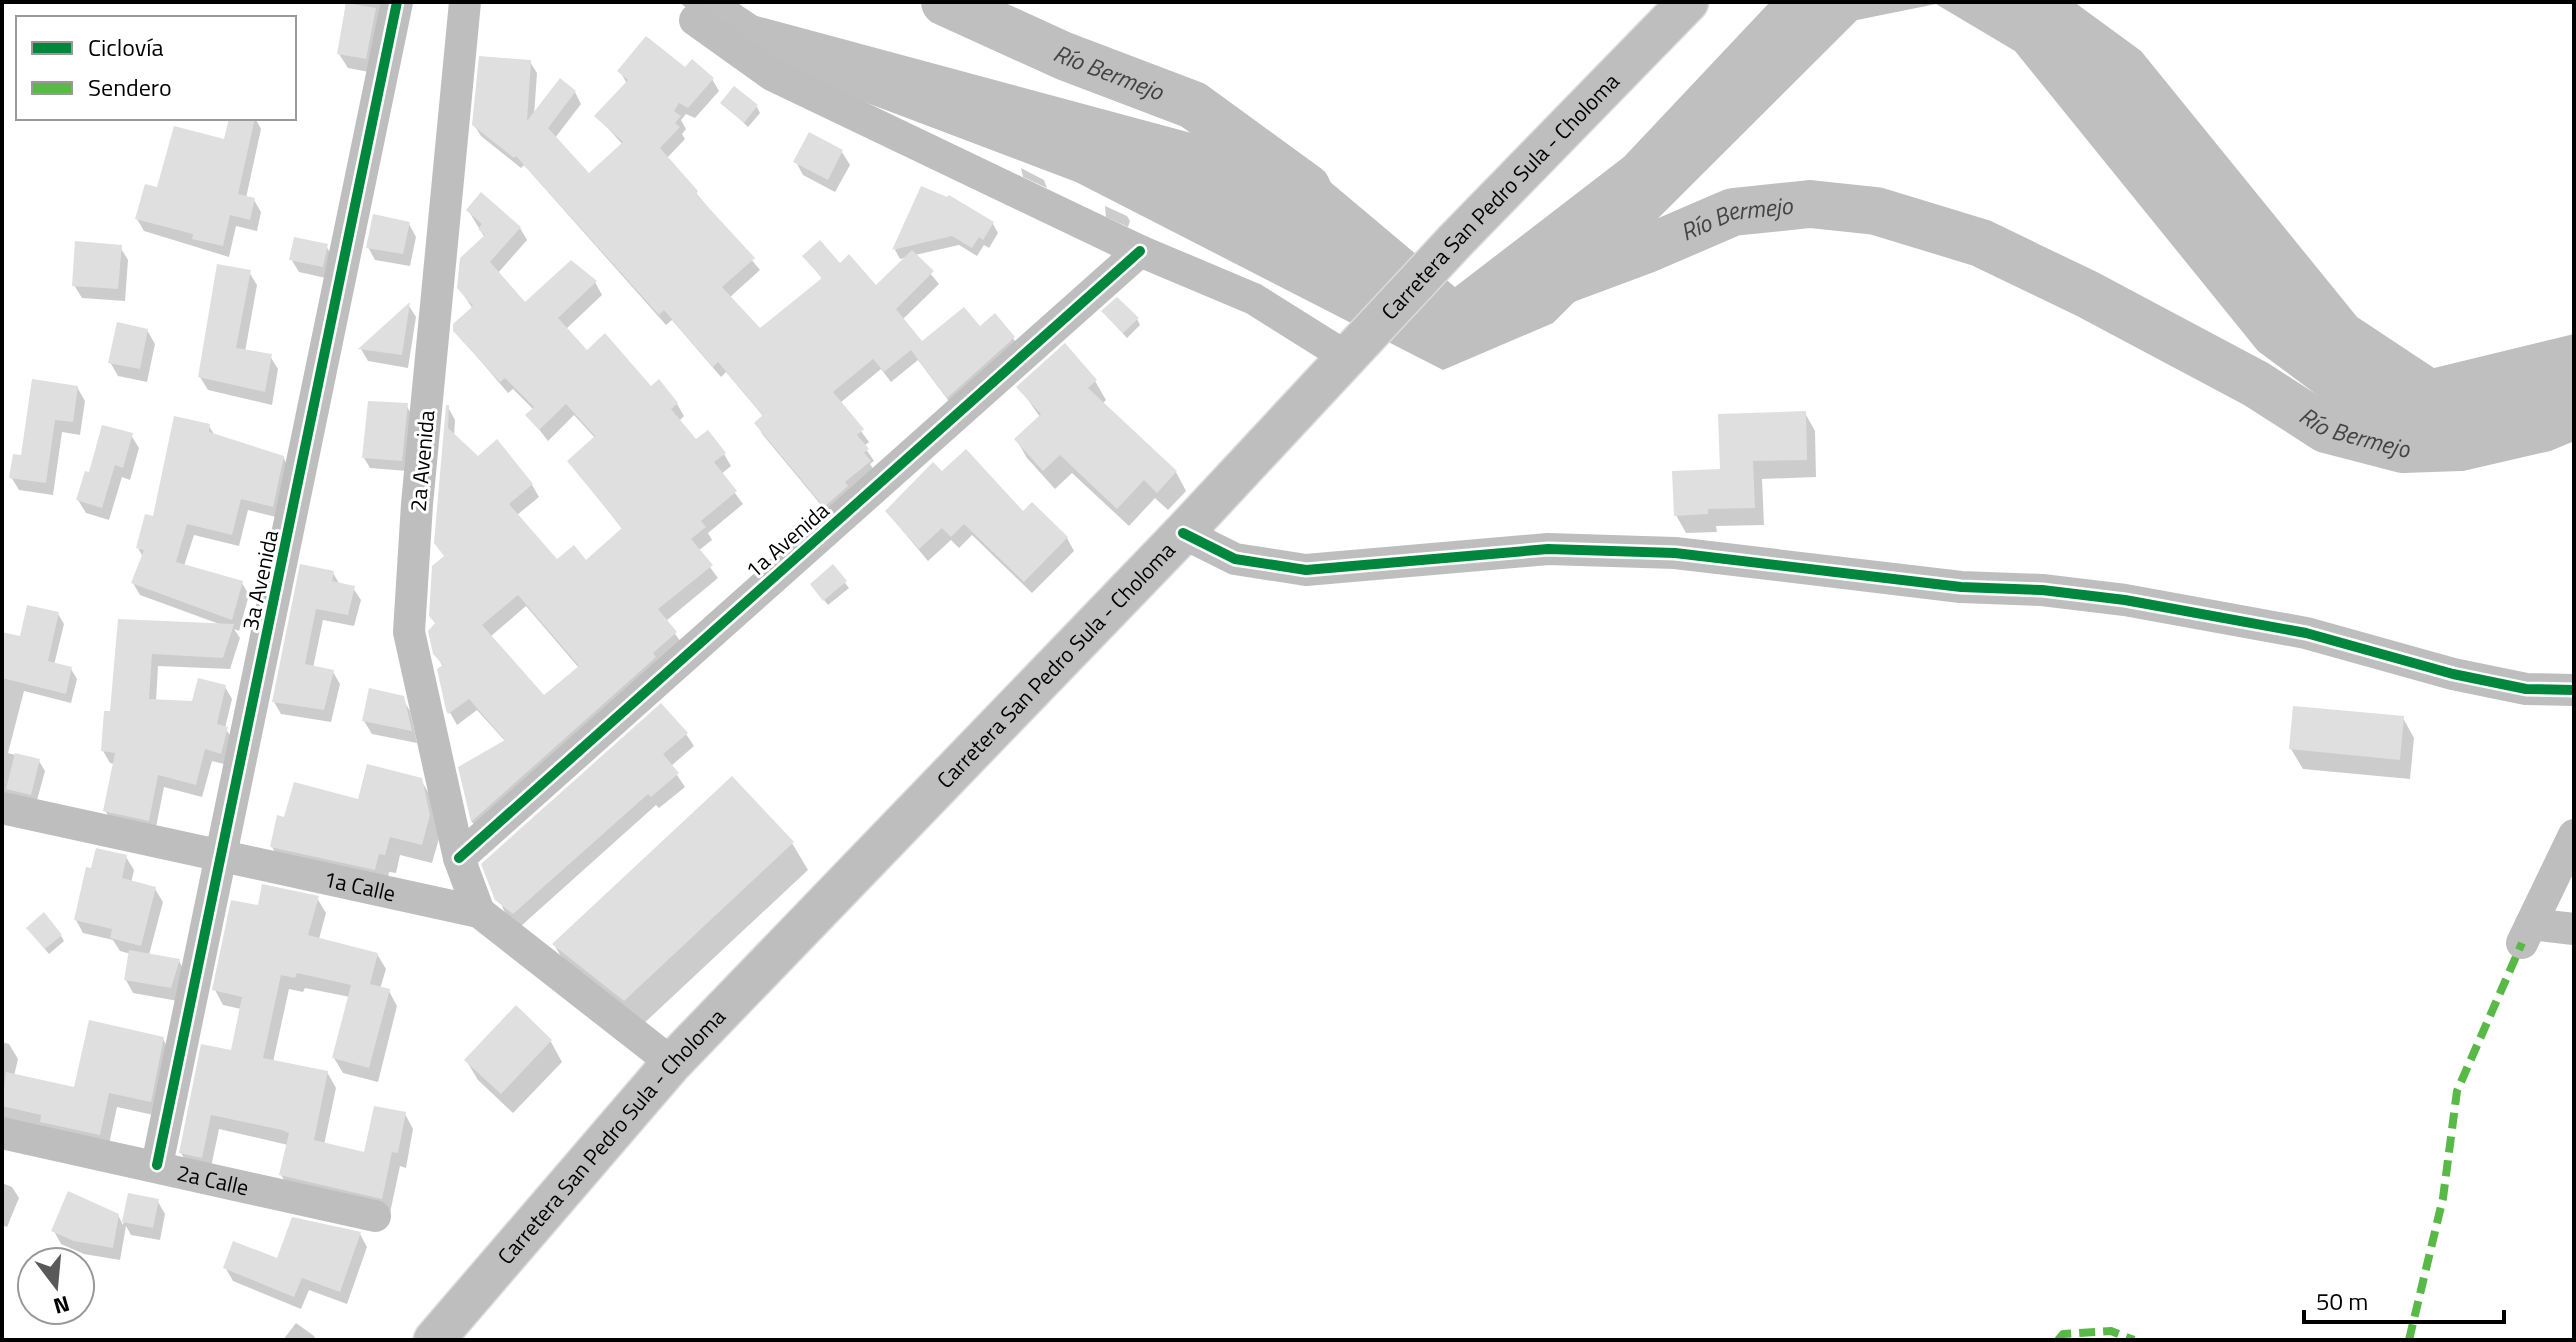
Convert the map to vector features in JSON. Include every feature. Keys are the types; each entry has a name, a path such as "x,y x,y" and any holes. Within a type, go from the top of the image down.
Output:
{"main road":[{"name":"Carretera San Pedro Sula - Choloma","path":"434,1340 672,1063 1183,533 1457,239 1688,2"}],"street":[{"name":"3a Avenida","path":"157,1165 224,856 397,2"},
{"name":"2a Avenida","path":"465,2 417,504 409,632 459,858 479,912"},
{"path":"695,20 772,75 1140,251 1254,299 1332,348 1350,352"},
{"name":"1a Avenida","path":"459,858 1140,251"},
{"path":"1183,533 1235,559 1306,570 1548,549 1675,553 1961,587 2042,590 2125,600 2306,633 2453,674 2526,689 2574,690"},
{"name":"1a Calle","path":"2,808 479,912 672,1063"},
{"path":"2574,835 2526,934 2574,929"},
{"name":"2a Calle","path":"2,1133 157,1165 375,1216"}],"shaded area":[{"path":"679,2 736,2 757,16 1310,165 1455,287 1624,157 1770,2 2074,2 2141,51 2357,317 2434,368 2574,334 2574,432 2492,457 2364,430 2258,351 2015,51 1936,4 1857,20 1553,323 1443,370 1076,182 751,59"}],"building":[{"path":"346,3 376,8 366,59 337,54"},
{"path":"646,36 685,67 692,59 714,78 688,108 679,103 674,111 681,116 675,123 680,127 660,148 698,191 696,194 755,258 722,287 760,328 822,278 802,256 820,240 840,263 849,254 876,285 912,250 934,271 896,309 922,341 964,307 980,326 995,313 1015,337 947,398 911,350 884,372 873,359 833,392 864,429 857,435 869,449 864,453 871,461 845,482 848,486 824,507 754,423 763,415 718,362 713,367 664,310 659,315 516,156 514,158 472,125 479,56 531,60 527,121 560,78 576,91 548,128 589,173 623,142 594,116 628,80 617,71"},
{"path":"734,86 758,105 744,123 720,103"},
{"path":"229,120 255,120 238,194 255,198 250,220 230,215 223,246 192,239 193,234 135,219 145,184 157,187 174,126 224,139"},
{"path":"809,132 843,150 828,180 793,162"},
{"path":"921,186 947,197 949,195 994,222 983,240 979,237 972,248 952,236 892,250"},
{"path":"481,192 521,227 490,262 525,302 571,260 597,281 558,318 587,350 605,333 651,386 659,379 678,403 671,409 696,439 708,430 726,453 714,462 737,491 701,521 706,527 691,539 713,565 658,609 677,632 653,653 656,657 471,822 458,767 505,740 469,699 448,714 437,669 443,665 433,654 428,631 435,623 429,616 432,566 444,556 434,543 446,405 449,405 448,428 478,456 497,439 533,484 509,504 557,559 574,545 586,560 622,528 567,461 595,436 566,404 539,430 525,415 534,407 505,378 500,382 453,331 453,324 473,306 457,288 460,258 485,235 478,229 482,224 466,210","holes":["518,595 579,666 544,695 482,625"]},
{"path":"373,214 410,222 403,254 366,248"},
{"path":"294,237 328,244 323,267 289,260"},
{"path":"75,241 122,245 118,289 72,286"},
{"path":"217,264 251,270 236,348 272,354 265,392 198,377"},
{"path":"1117,297 1139,318 1123,333 1101,311"},
{"path":"410,302 402,355 358,349"},
{"path":"117,322 148,329 140,369 108,363"},
{"path":"1065,343 1097,380 1088,388 1177,471 1157,493 1144,480 1117,509 1060,455 1043,471 1014,439 1041,414 1016,387"},
{"path":"32,379 78,386 73,422 55,420 46,483 9,478 13,454 21,455"},
{"path":"368,401 408,403 402,461 362,458"},
{"path":"1806,411 1807,460 1753,461 1755,508 1708,509 1708,514 1674,516 1672,471 1720,469 1718,414"},
{"path":"174,416 210,424 209,432 284,456 273,507 241,499 232,535 187,524 176,562 243,581 232,620 131,583 144,550 136,548 145,514 153,516"},
{"path":"102,425 133,433 123,468 115,465 102,508 76,500 85,471 89,472"},
{"path":"966,449 1023,511 1032,502 1068,537 1024,582 964,524 951,537 942,528 919,549 885,511 933,462 942,471"},
{"path":"300,564 334,571 332,581 355,586 348,615 316,609 305,664 334,670 324,710 272,702"},
{"path":"833,564 847,581 823,601 810,584"},
{"path":"27,605 59,612 48,661 72,667 66,694 2,678 2,632 20,636"},
{"path":"118,619 234,624 223,658 152,654 149,699 192,701 198,678 226,685 217,724 228,727 221,754 205,749 196,785 158,775 149,821 103,811 115,753 101,751 104,711 110,711"},
{"path":"369,688 404,696 412,731 362,721"},
{"path":"661,703 688,733 663,754 679,773 651,797 648,794 513,914 495,900 481,864"},
{"path":"2293,706 2404,716 2400,760 2289,749"},
{"path":"15,753 40,759 31,795 6,789"},
{"path":"367,764 422,778 430,815 422,845 390,837 385,855 379,854 375,870 270,847 277,815 284,817 294,782 358,799"},
{"path":"732,776 794,842 624,1001 552,944"},
{"path":"96,848 127,855 122,878 156,887 141,946 110,938 112,929 74,920 86,867 91,868"},
{"path":"262,884 319,896 308,935 378,953 370,984 390,989 369,1068 332,1058 351,985 297,973 295,978 281,975 263,1058 328,1071 314,1140 364,1152 374,1106 406,1112 398,1153 392,1152 382,1199 279,1175 289,1133 282,1130 211,1115 202,1158 179,1153 201,1044 231,1050 242,997 212,990 231,900 258,905"},
{"path":"44,912 62,935 45,949 26,928"},
{"path":"129,950 180,959 171,988 124,980"},
{"path":"516,1005 552,1040 501,1094 464,1060"},
{"path":"89,1020 164,1037 151,1102 109,1093 100,1135 40,1122 41,1115 2,1106 6,1072 74,1087"},
{"path":"68,1191 119,1214 113,1248 74,1241 51,1231"},
{"path":"128,1193 159,1199 153,1228 122,1222"},
{"path":"292,1217 361,1232 340,1292 302,1278 294,1297 223,1268 233,1241 277,1258"}],"waterway":[{"name":"Río Bermejo","path":"945,2 1064,56 1193,105 1307,188"},
{"name":"Río Bermejo","path":"1553,284 1647,249 1733,212 1810,204 1876,211 1981,243 2087,294 2256,384 2326,429 2403,449 2460,447 2543,428 2574,415"}],"marked path":[{"path":"2409,1340 2443,1198 2457,1091 2522,943"},
{"path":"2058,1340 2063,1334 2111,1331 2134,1340"}],"cycle path":[{"path":"157,1165 397,2"},
{"path":"459,858 1140,251"},
{"path":"1183,533 1235,559 1306,570 1548,549 1675,553 1961,587 2042,590 2125,600 2306,633 2453,674 2526,689 2574,690"}]}
